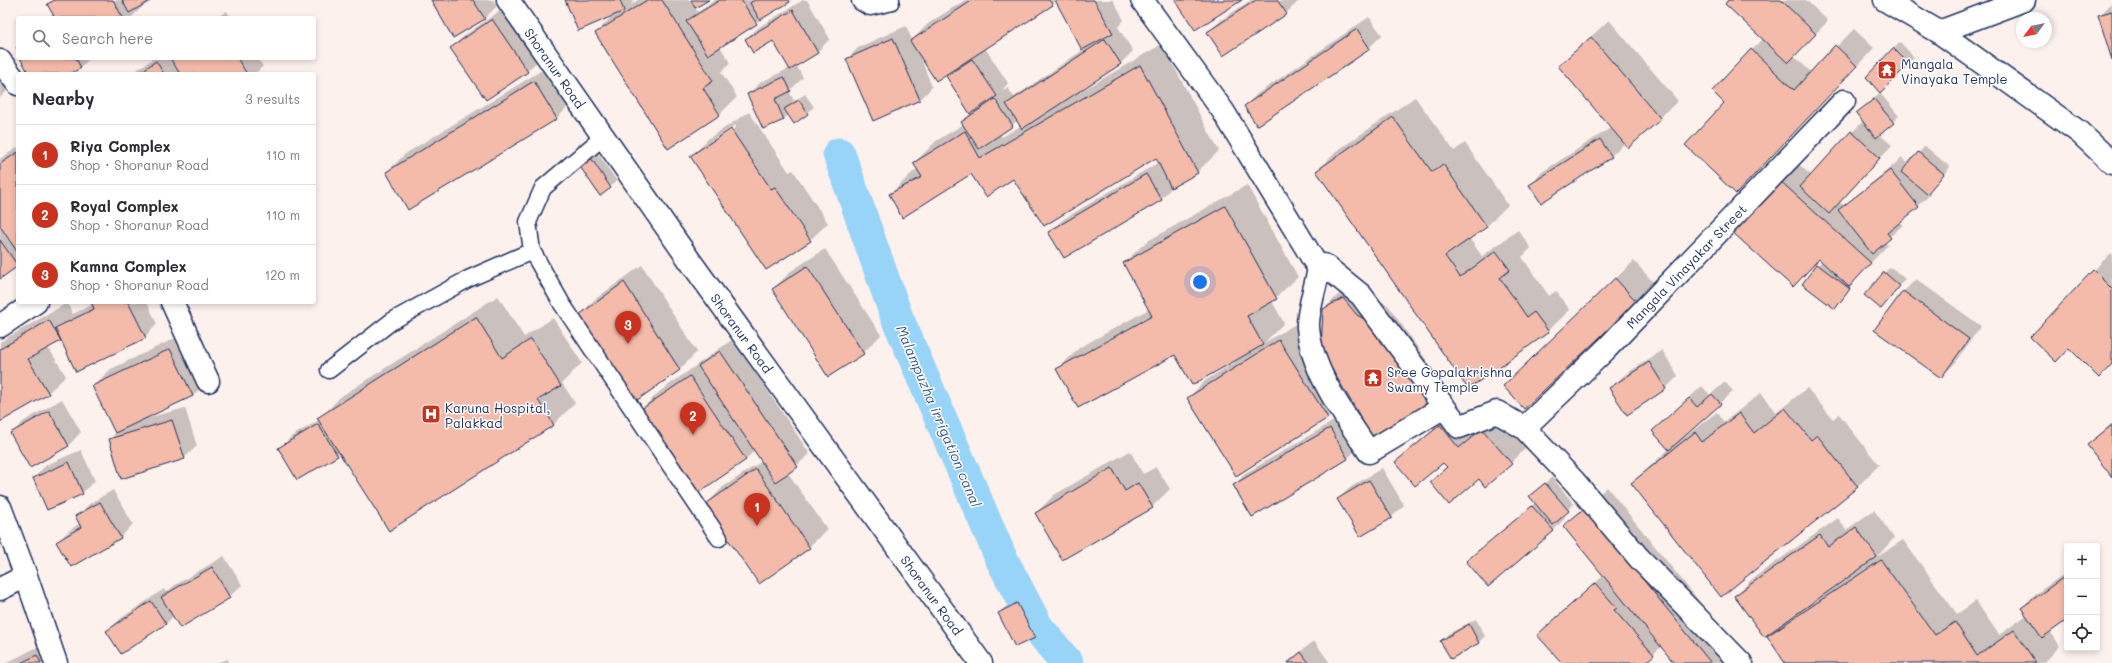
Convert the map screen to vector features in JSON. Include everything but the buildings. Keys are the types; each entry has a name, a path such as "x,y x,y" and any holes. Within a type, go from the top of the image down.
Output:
{"street":[{"name":"Shoranur Road","path":"508,0 690,261 981,663"},
{"path":"863,0 870,4 888,0"},
{"path":"1142,0 1223,111 1319,269"},
{"path":"1885,0 1939,32 2079,132 2112,163"},
{"path":"1939,32 2024,0"},
{"path":"0,61 16,81"},
{"name":"Mangala Vinayakar Street","path":"1524,428 1611,343 1844,101"},
{"path":"1444,406 1369,452 1347,419 1315,361 1307,325 1319,269 1324,265 1361,294 1444,406 1459,427 1496,412 1524,428 1574,481 1639,558 1741,663"},
{"path":"0,326 33,304"},
{"path":"173,304 208,381"},
{"path":"0,507 56,663"},
{"path":"0,589 26,576"}],"lane":[{"path":"604,137 543,188 528,222 532,251 562,304 719,538"},
{"path":"329,370 392,321 468,279 532,251"}],"waterway":[{"name":"Malampuzha irrigation canal","path":"839,154 896,315 1001,558 1037,627 1067,663"}],"place":[{"name":"Mangala Vinayaka Temple","path":"1887,70"},
{"name":"Kamna Complex","path":"628,344"},
{"name":"Sree Gopalakrishna Swamy Temple","path":"1373,378"},
{"name":"Karuna Hospital, Palakkad","path":"431,414"},
{"name":"Royal Complex","path":"693,435"},
{"name":"Riya Complex","path":"757,526"}]}
